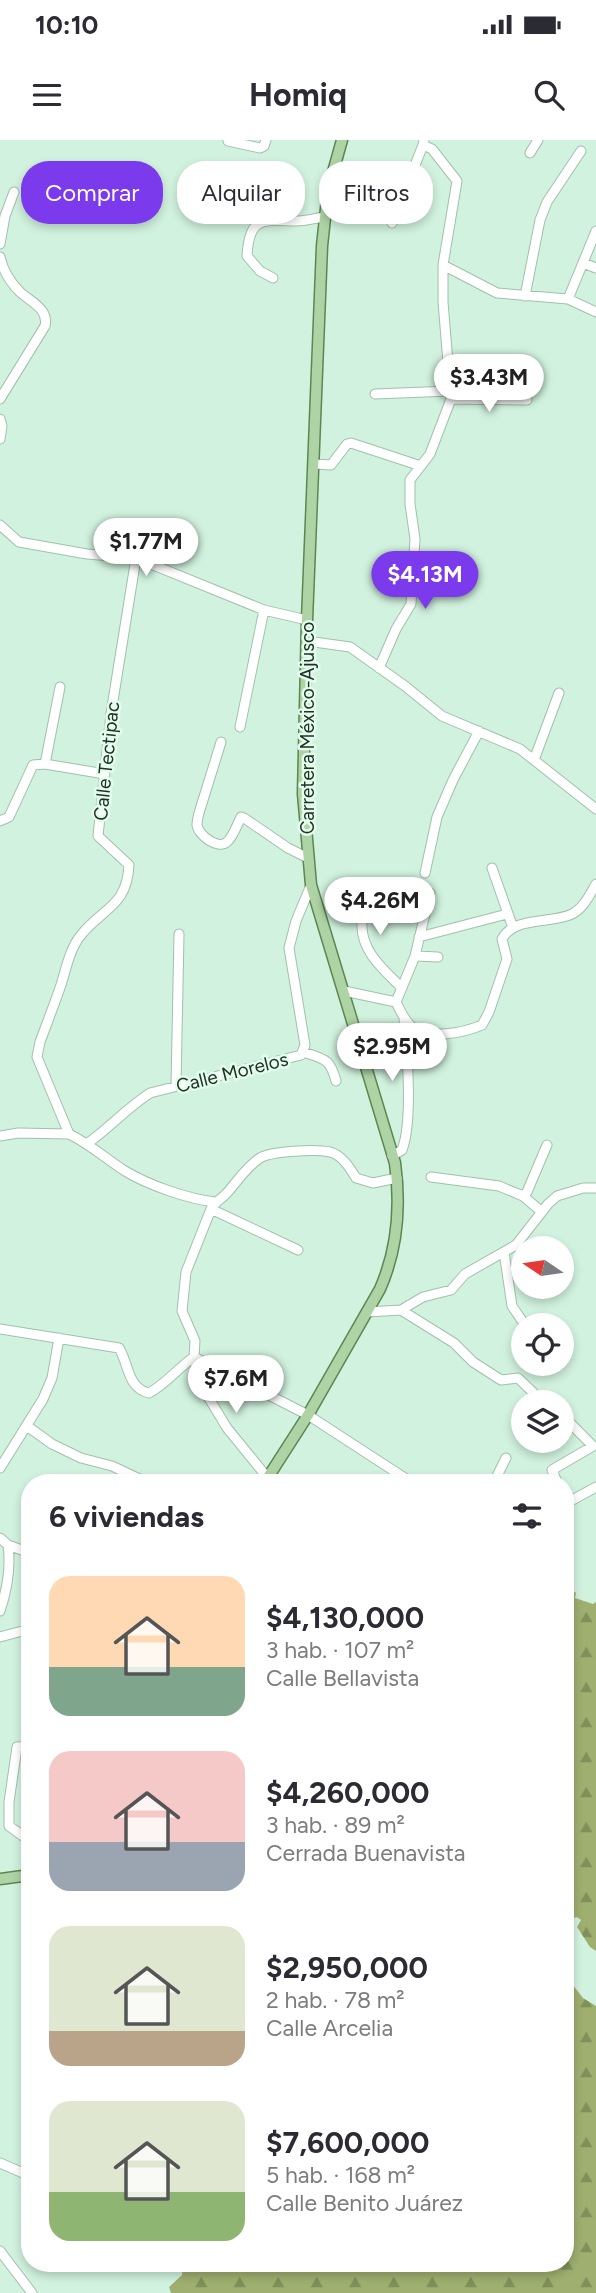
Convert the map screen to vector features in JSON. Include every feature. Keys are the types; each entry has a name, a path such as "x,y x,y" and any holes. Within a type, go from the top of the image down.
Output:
{"main road":[{"name":"Carretera México-Ajusco","path":"336,161 342,140"},
{"name":"Carretera México-Ajusco","path":"270,1474 368,1312 388,1270 398,1204 393,1156 311,885 303,794 307,620 325,224"},
{"path":"0,1879 21,1876"}],"street":[{"path":"228,141 260,148 266,140"},
{"path":"530,153 538,140"},
{"path":"379,668 396,629 411,604 415,539 409,487 414,473 430,454 450,395 443,265 457,181 424,142 416,161"},
{"path":"524,296 543,211 581,151"},
{"path":"0,244 5,216 14,192"},
{"path":"273,278 260,271 247,256 248,242 260,222 319,218"},
{"path":"568,299 596,231"},
{"path":"0,257 10,280 41,309 46,320 45,326 0,399"},
{"path":"583,264 596,268"},
{"path":"443,265 497,293 568,299 596,312"},
{"path":"375,394 527,400"},
{"path":"0,419 0,439"},
{"path":"314,464 331,464 347,444 351,443 421,466"},
{"path":"0,525 19,542 136,558 264,610 307,620"},
{"name":"Calle Tectipac","path":"69,1134 37,1057 37,1049 79,938 118,901 128,877 129,865 97,836 111,713 136,558"},
{"path":"240,727 264,610"},
{"path":"307,641 350,647 442,716 520,748 596,809"},
{"path":"45,765 60,687"},
{"path":"534,760 559,693"},
{"path":"425,873 437,817 479,731"},
{"path":"221,742 198,813 197,825 201,834 217,845 223,845 228,842 241,817 308,858"},
{"path":"0,821 9,817 33,765 105,774"},
{"path":"492,868 513,928"},
{"path":"371,883 362,924 368,951 402,988"},
{"path":"430,893 415,956 397,1002 412,1027 437,1033 470,1030 482,1025 507,958 502,939 506,931 572,914 586,901 596,884"},
{"name":"Calle Morelos","path":"88,1143 113,1125 129,1106 150,1093 302,1055 305,1045 301,1008 289,948 296,921 311,885"},
{"path":"419,937 508,914"},
{"path":"176,1086 178,934"},
{"path":"415,956 438,957"},
{"path":"344,990 397,1002"},
{"path":"393,1156 402,1150 407,1133 407,1044 404,1017"},
{"path":"303,1052 327,1060 333,1068 336,1081"},
{"path":"0,1136 18,1133 69,1134 88,1143 127,1172 213,1205 298,1250"},
{"path":"523,1196 547,1145"},
{"path":"262,1474 219,1416 201,1385 194,1357 195,1341 182,1311 186,1272 213,1205 253,1163 264,1156 281,1152 331,1152 345,1162 356,1178 373,1183 397,1178"},
{"path":"431,1177 499,1186 523,1196 542,1212"},
{"path":"368,1312 401,1310 423,1297 451,1290 465,1274 516,1245 557,1196 583,1188 596,1188"},
{"path":"504,1252 512,1306 517,1313"},
{"path":"401,1310 454,1343 473,1362 501,1380 518,1378 530,1390"},
{"path":"0,1329 119,1348 131,1380 145,1393 170,1378 179,1367 194,1357"},
{"path":"0,1468 43,1399 52,1378 59,1338"},
{"path":"194,1357 308,1415 399,1474"},
{"path":"27,1426 52,1444 81,1458 112,1466 129,1474"},
{"path":"554,1474 552,1470 593,1446 574,1427"},
{"path":"498,1474 506,1458"},
{"path":"574,1499 596,1487"},
{"path":"0,1538 8,1545 21,1550"},
{"path":"0,1611 5,1597 10,1560 8,1545"},
{"path":"0,1637 21,1631"},
{"path":"21,1747 17,1747 9,1802 9,1826 21,1835"},
{"path":"0,2163 21,2172"},
{"path":"0,2251 33,2293"}],"green space":[{"path":"574,1592 575,1598 593,1604 596,1602 596,1951 590,1947 577,1927 581,1920 574,1918"},
{"path":"574,1986 583,1998 596,2006 596,2293 171,2293 169,2287 182,2272 574,2272"}]}
